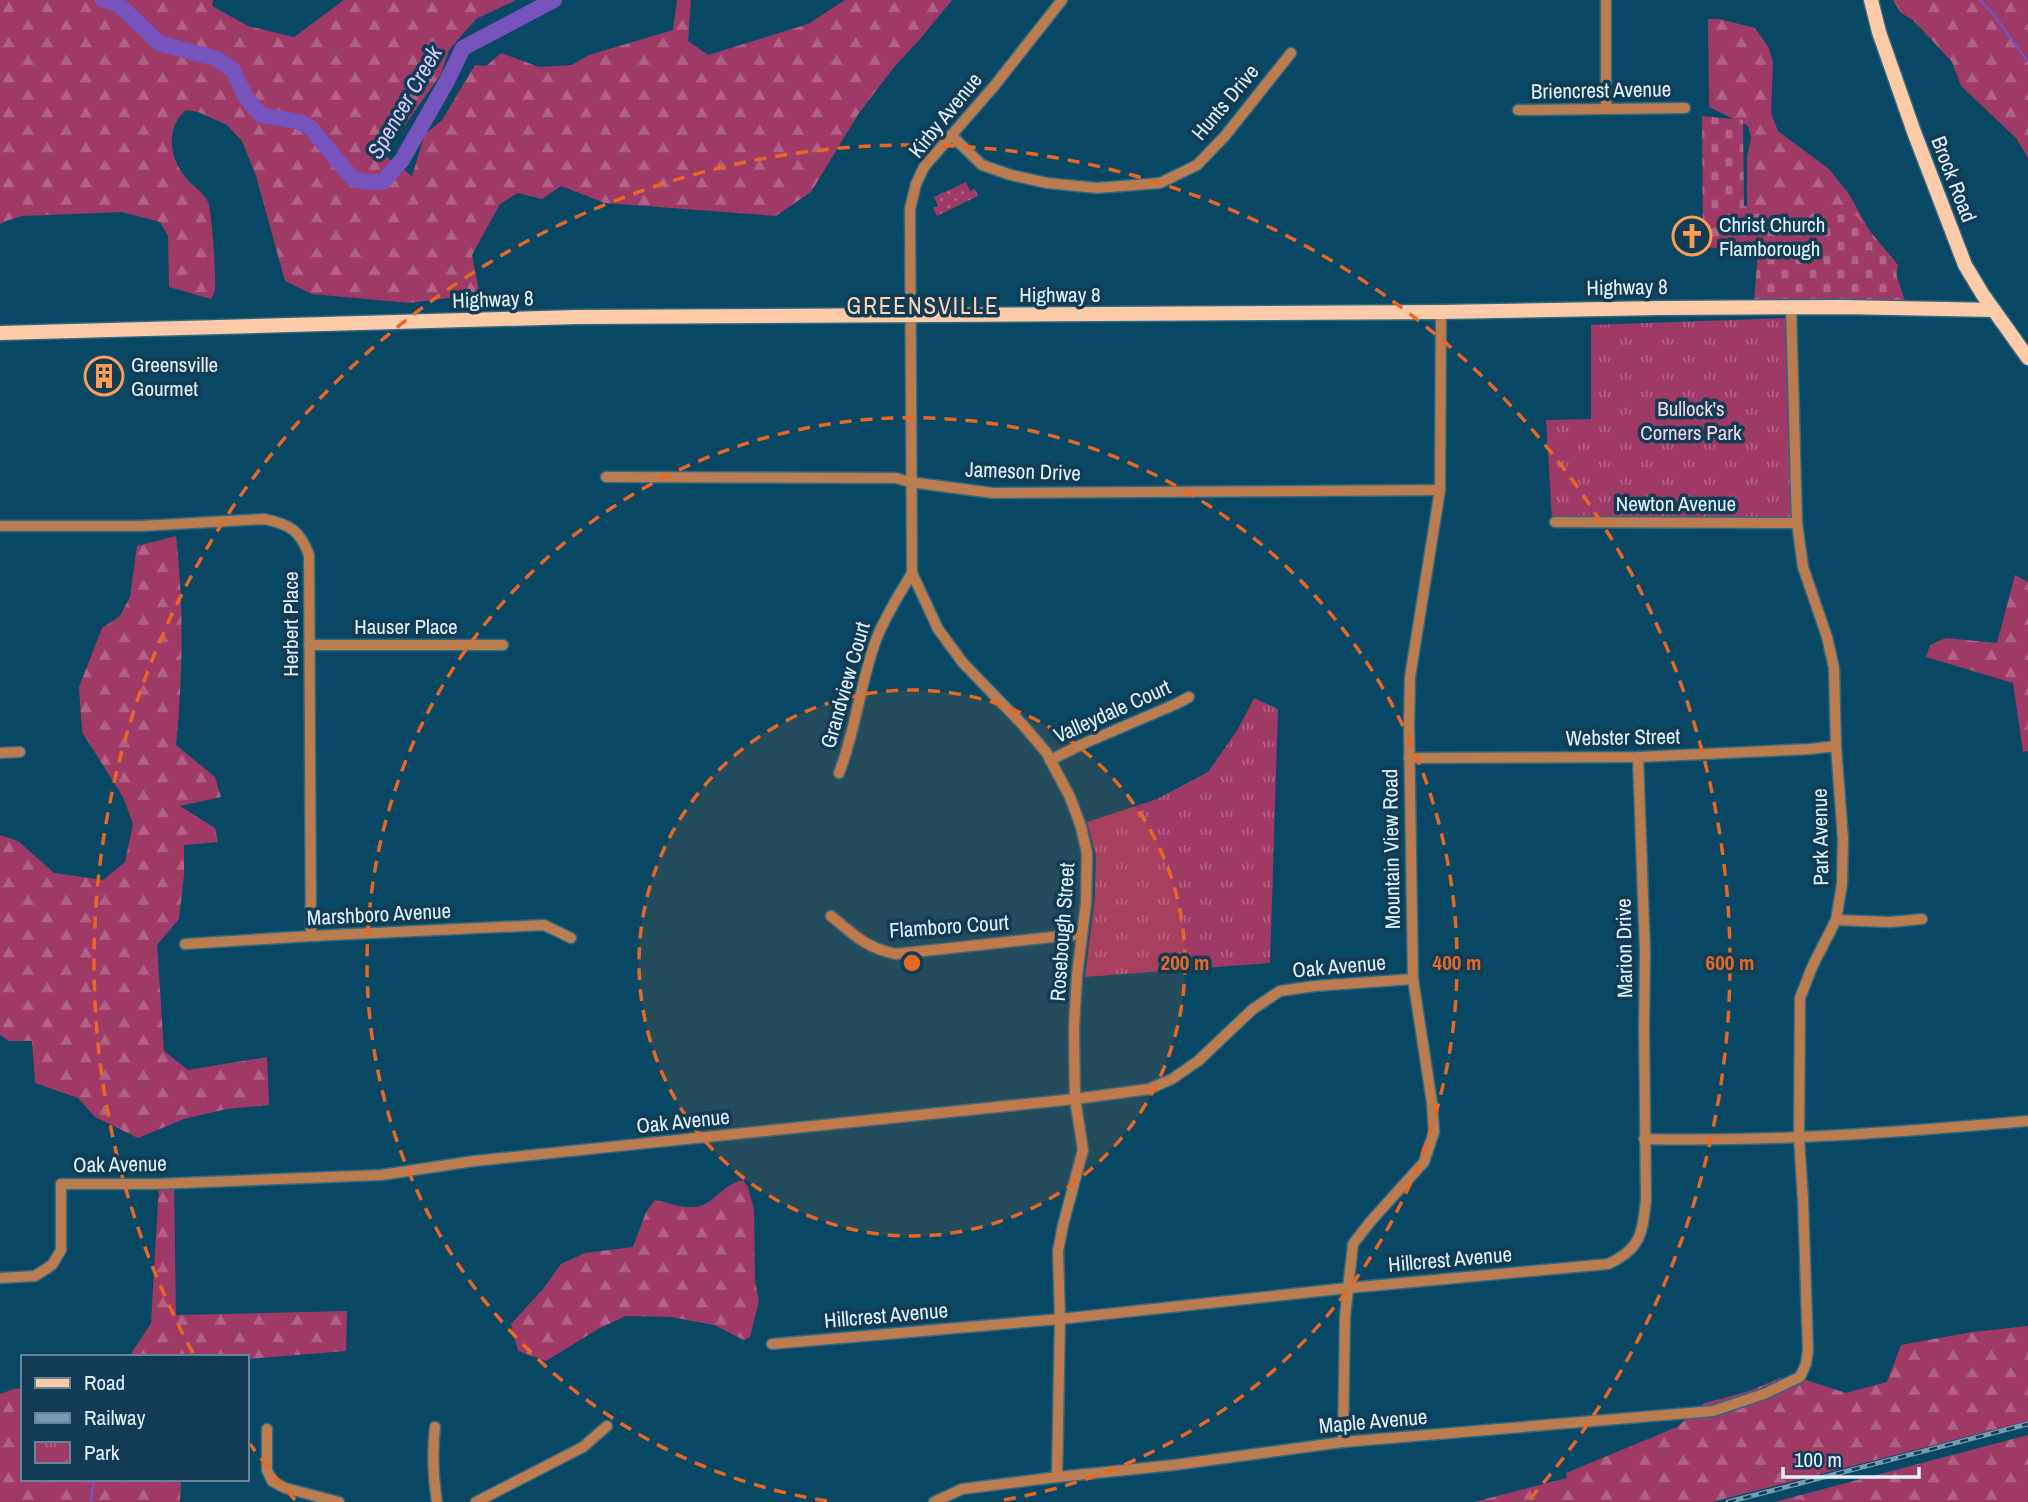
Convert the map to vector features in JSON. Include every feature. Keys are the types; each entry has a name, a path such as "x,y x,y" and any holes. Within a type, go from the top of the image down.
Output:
{"main road":[{"name":"Brock Road","path":"1871,0 1879,32 1914,132 1965,265 2028,358"},
{"name":"Highway 8","path":"0,333 578,317 910,317 1791,307 1994,310"}],"street":[{"name":"Kirby Avenue","path":"910,317 910,209 916,184 924,167 995,85 1062,0"},
{"path":"1606,0 1606,109"},
{"name":"Hunts Drive","path":"951,135 982,165 1011,176 1047,183 1097,187 1160,183 1197,165 1225,136 1291,54"},
{"name":"Briencrest Avenue","path":"1518,110 1685,108"},
{"name":"Park Avenue","path":"1791,307 1797,523 1802,567 1828,638 1834,668 1836,746 1843,839 1842,884 1836,920 1800,998 1799,1137 1808,1350 1806,1364"},
{"name":"Mountain View Road","path":"1343,1442 1348,1288 1353,1244 1424,1162 1434,1132 1433,1103 1413,979 1409,758 1410,677 1440,490 1441,312"},
{"name":"Rosebough Street","path":"910,317 912,573 938,629 962,663 1023,725 1050,760 1070,797 1087,853 1086,903 1074,1028 1075,1099 1083,1150 1058,1251 1060,1319 1057,1476"},
{"name":"Jameson Drive","path":"606,477 895,478 993,493 1440,490"},
{"name":"Herbert Place","path":"0,526 140,526 264,519 283,523 296,531 309,555 311,936"},
{"name":"Newton Avenue","path":"1555,522 1797,523"},
{"name":"Grandview Court","path":"839,773 847,754 874,643 885,617 912,573"},
{"name":"Hauser Place","path":"309,645 503,645"},
{"name":"Valleydale Court","path":"1050,760 1189,697"},
{"name":"Webster Street","path":"1409,758 1639,757 1836,746"},
{"path":"0,753 20,752"},
{"name":"Marion Drive","path":"1639,757 1645,952 1644,1139"},
{"name":"Flamboro Court","path":"831,916 858,939 877,950 896,954 1081,934"},
{"path":"1836,920 1890,922 1922,919"},
{"name":"Marshboro Avenue","path":"186,944 544,925 571,938"},
{"name":"Oak Avenue","path":"0,1278 35,1276 52,1265 61,1250 61,1184 156,1184 381,1175 474,1161 1149,1090 1198,1062 1253,1009 1280,992 1315,986 1413,979"},
{"path":"1644,1139 1713,1141 1799,1137 2028,1121"},
{"name":"Hillcrest Avenue","path":"772,1344 1060,1319 1608,1264 1625,1256 1637,1242 1644,1220 1644,1139"},
{"name":"Maple Avenue","path":"934,1502 962,1489 1057,1476 1174,1465 1343,1442 1713,1412 1764,1394 1800,1377 1806,1364"},
{"path":"476,1502 583,1447 607,1426"},
{"path":"435,1427 433,1482 437,1502"},
{"path":"267,1429 267,1470 272,1481 285,1488 339,1502"}],"green space":[{"path":"0,0 213,0 212,6 248,26 294,37 344,0 516,0 476,19 449,50 441,74 384,155 412,176 425,134 442,120 475,65 486,66 501,53 539,67 572,65 589,55 673,30 677,0 691,0 688,41 708,55 808,24 845,0 952,0 859,113 811,192 776,216 605,203 561,186 542,199 518,193 500,204 472,255 479,291 465,296 409,303 312,294 285,281 256,176 242,141 227,125 198,112 186,110 179,117 172,134 172,143 180,170 208,202 215,272 215,289 211,299 169,287 168,236 160,222 122,212 22,216 0,225"},
{"path":"1893,0 2028,0 2028,158 2016,138 1961,86 1952,62 1913,20 1901,13"},
{"path":"1708,19 1755,28 1769,48 1773,62 1771,113 1778,131 1829,169 1849,194 1869,230 1898,265 1896,281 1747,227 1747,156 1751,138 1748,126 1709,107"},
{"path":"1702,116 1743,120 1744,206 1857,216 1893,265 1905,301 1754,302 1758,251 1703,247"},
{"path":"966,182 970,191 975,189 978,196 937,216 933,208 938,206 934,197"},
{"name":"Bullock's Corners Park","path":"1788,318 1793,518 1552,518 1546,420 1591,419 1591,325"},
{"path":"176,536 182,640 176,745 215,777 221,797 180,806 215,828 218,842 184,845 179,919 157,945 164,1051 188,1070 267,1057 269,1105 227,1109 184,1119 138,1138 95,1117 78,1098 35,1083 32,1041 9,1041 0,1035 0,835 18,841 54,873 103,880 125,862 133,824 123,797 82,732 79,687 102,628 120,616 130,597 137,546"},
{"path":"2015,575 2028,582 2028,751 2023,752 2013,683 1926,657 1930,645 1946,638 1997,643"},
{"path":"1254,698 1278,709 1270,963 1085,977 1095,897 1096,856 1087,822 1157,799 1208,772 1238,729"},
{"path":"743,1180 748,1187 754,1209 755,1281 759,1301 750,1337 744,1340 714,1325 671,1317 626,1316 598,1329 546,1361 518,1351 511,1324 543,1289 561,1264 585,1253 633,1247 646,1212 655,1200 680,1206 699,1206"},
{"path":"174,1182 176,1315 347,1311 346,1351 248,1359 248,1355 130,1355 151,1323 159,1184"},
{"path":"2028,1326 2028,1421 1712,1502 1474,1502 1567,1478 1566,1473 1677,1427 1705,1403 1749,1391 1780,1378 1806,1380 1846,1393 1887,1382 1901,1345 1972,1332"},
{"path":"21,1388 21,1481 181,1481 180,1502 0,1502 0,1394"},
{"path":"2028,1435 2028,1474 2022,1476 2013,1493 2018,1502 1774,1502"},
{"path":"2028,1473 2028,1502 1921,1502"}],"waterway":[{"name":"Spencer Creek","path":"103,0 118,4 159,43 217,59 233,70 246,98 261,115 300,122 311,128 352,178 365,182 383,182 402,160 463,48 554,0"},
{"name":"Spencer Creek","path":"1980,0 2028,62"},
{"path":"91,1502 94,1481"}],"railway":[{"path":"1728,1502 2028,1424"}],"place":[{"name":"Christ Church Flamborough","path":"1692,236"},
{"name":"Greensville Gourmet","path":"104,376"}],"district":[{"name":"GREENSVILLE","path":"923,305"}]}
